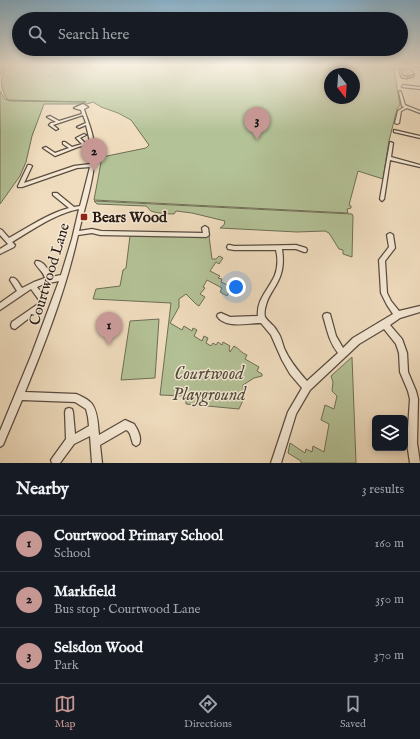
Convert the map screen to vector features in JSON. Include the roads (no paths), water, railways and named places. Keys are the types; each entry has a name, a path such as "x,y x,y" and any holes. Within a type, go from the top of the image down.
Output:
{"street":[{"path":"400,92 403,104 420,112"},
{"path":"397,123 400,111 407,107"},
{"name":"Courtwood Lane","path":"0,442 2,431 20,396 52,313 77,233 93,164 93,142 88,123 82,109"},
{"path":"73,116 69,114 76,111"},
{"path":"56,128 50,125 57,121 84,114"},
{"path":"49,117 57,121"},
{"path":"79,126 88,123"},
{"path":"395,131 420,137"},
{"path":"84,135 78,138 84,144"},
{"path":"45,148 54,156 93,142"},
{"path":"64,143 69,150"},
{"path":"382,199 391,143"},
{"path":"389,158 420,166"},
{"path":"30,166 20,186 56,176 76,167 93,164"},
{"path":"55,194 72,208"},
{"path":"9,241 51,216 72,208 83,207"},
{"path":"77,233 90,230 100,233 206,235 205,228"},
{"path":"0,231 12,245 0,252"},
{"path":"390,235 392,248 382,260 384,292 389,303 398,315"},
{"path":"230,246 234,248 296,247 304,250"},
{"path":"279,247 282,259 281,270 264,300 261,314 265,323 274,332 282,352 297,377 307,387"},
{"path":"38,263 46,272 48,279"},
{"path":"0,307 32,286 48,279 63,278"},
{"path":"13,280 21,292"},
{"path":"15,325 43,302 43,299 32,286"},
{"path":"276,463 292,412 307,387 356,341 398,315 420,309"},
{"path":"221,316 229,321 263,318"},
{"path":"327,316 332,338 336,346 343,353"},
{"path":"385,324 399,342 403,353 404,372 414,399 412,443 415,463"},
{"path":"20,396 76,398 90,406 97,463"},
{"path":"69,412 70,441"},
{"path":"95,443 125,425 131,427 136,441"},
{"path":"56,460 70,441 93,429"}],"place":[{"name":"Selsdon Wood","path":"257,140"},
{"name":"Markfield","path":"94,171"},
{"name":"Bears Wood","path":"84,217"},
{"name":"Courtwood Primary School","path":"109,345"}],"park label":[{"name":"Courtwood Playground","path":"209,383"}]}
